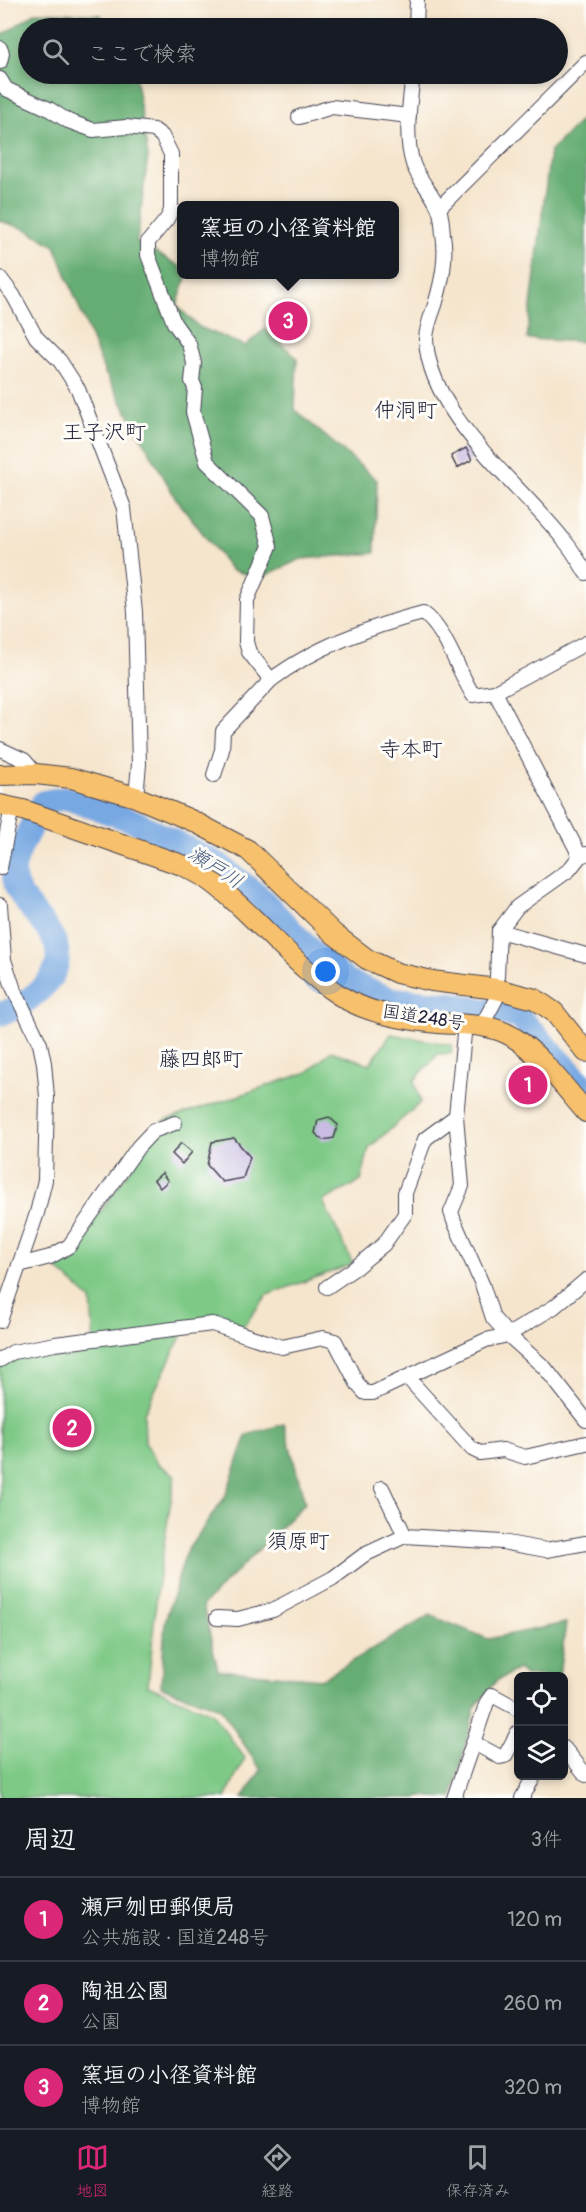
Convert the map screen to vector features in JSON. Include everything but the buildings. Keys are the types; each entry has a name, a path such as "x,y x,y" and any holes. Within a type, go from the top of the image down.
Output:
{"highway":[{"name":"国道248号","path":"0,775 36,774 71,777 136,797 203,825 248,850 334,934 367,958 397,973 497,994 535,999 554,1012 586,1052"},
{"name":"国道248号","path":"12,807 182,865 206,878 322,982 340,996 363,1007 396,1016 477,1024 514,1037 528,1048 586,1112"}],"street":[{"path":"416,18 417,0"},
{"path":"0,48 2,53 0,62"},
{"path":"568,80 586,62"},
{"path":"0,79 6,89 49,109 68,121 93,130 126,128 154,130 162,136 171,154 171,211 148,242 148,255 174,324 189,344 194,363 193,412 207,462 262,516 265,526 270,546 247,600 246,642 249,652 271,680"},
{"path":"412,84 408,116 413,166 439,208 445,256 442,280 426,340 436,378 450,406 472,440 564,539 586,573"},
{"path":"439,208 564,84"},
{"path":"299,117 332,107 408,116"},
{"path":"0,278 13,295 36,338 60,361 78,388 124,508 135,612 139,764 136,797"},
{"path":"214,775 222,750 223,731 271,680 306,657 373,628 423,613 430,618 440,632 473,695 495,692 586,643"},
{"path":"495,692 583,855 569,870 517,907 499,931 497,994 477,1024 456,1116 462,1186 452,1212 482,1284 493,1318 508,1335 545,1368 586,1420"},
{"path":"0,749 24,760 36,774"},
{"path":"0,868 12,807"},
{"path":"0,905 4,960 40,1044 45,1063 47,1096 45,1180 37,1213 0,1321"},
{"path":"499,931 586,955"},
{"path":"0,993 15,989"},
{"path":"327,1287 384,1244 405,1214 405,1193 425,1139 456,1116"},
{"path":"19,1265 50,1257 69,1246 138,1147 153,1131 175,1123"},
{"path":"0,1360 13,1352 55,1344 212,1324 282,1347 323,1338 335,1341 358,1385 365,1393 374,1393 486,1340 508,1335 554,1307 586,1280"},
{"path":"408,1378 472,1449 480,1452 503,1450 525,1457 586,1443"},
{"path":"382,1488 405,1536"},
{"path":"217,1617 238,1619 273,1610 333,1578 364,1555 405,1536 502,1542 546,1550 586,1543"},
{"path":"454,1798 487,1702 492,1695 514,1706"},
{"path":"474,1743 500,1756 505,1756 514,1741"},
{"path":"568,1753 586,1775"},
{"path":"522,1798 532,1780"}],"green space":[{"path":"36,12 101,15 103,18 27,18"},
{"path":"18,24 18,84 137,84 148,156 137,242 177,265 177,279 186,279 177,306 199,327 245,346 265,329 297,358 295,410 377,480 375,553 301,559 260,578 231,570 175,497 105,373 55,246 28,230 0,221 0,37"},
{"path":"586,115 586,342 527,339 550,151"},
{"path":"391,1034 452,1045 451,1053 438,1054 414,1081 421,1102 369,1148 361,1181 323,1201 353,1264 267,1295 243,1327 217,1317 188,1322 144,1413 145,1443 158,1464 175,1475 158,1582 148,1686 212,1713 245,1758 225,1798 0,1798 0,1365 8,1356 94,1344 91,1300 48,1260 73,1251 164,1121 308,1072 331,1051 370,1064"},
{"path":"284,1424 305,1503 203,1605 218,1670 322,1679 430,1615 488,1639 566,1623 560,1672 522,1672 518,1669 496,1681 475,1707 452,1798 419,1796 417,1798 243,1798 261,1770 220,1708 161,1687 165,1622 186,1552 225,1497 247,1435"}],"waterway":[{"name":"瀬戸川","path":"0,1014 19,1006 36,993 46,984 56,967 58,952 53,938 23,898 16,885 14,870 22,845 43,802 66,798 136,822 220,865 260,897 314,954 348,982 391,999 453,1004 519,1017 586,1088"}],"place":[{"name":"窯垣の小径資料館","path":"288,321"},
{"name":"瀬戸刎田郵便局","path":"528,1085"},
{"name":"陶祖公園","path":"72,1428"}],"district":[{"name":"仲洞町","path":"406,410"},
{"name":"王子沢町","path":"104,432"},
{"name":"寺本町","path":"411,749"},
{"name":"藤四郎町","path":"201,1059"},
{"name":"須原町","path":"298,1541"}]}
